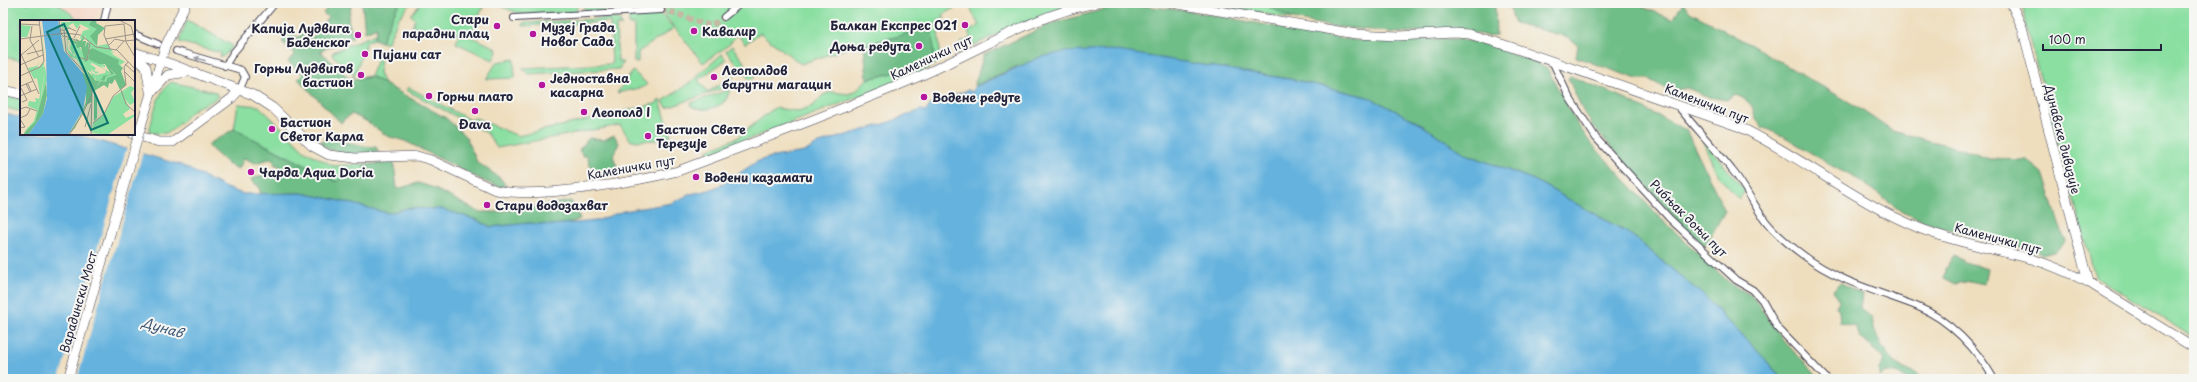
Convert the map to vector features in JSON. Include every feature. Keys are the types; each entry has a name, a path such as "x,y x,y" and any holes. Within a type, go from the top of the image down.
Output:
{"main road":[{"name":"Варадински Мост","path":"68,379 165,47 186,3"},
{"name":"Каменички пут","path":"135,52 161,60 240,89 273,108 305,140 320,151 329,155 355,158 417,156 431,160 493,189 514,194 525,194 589,186 678,171 889,90 994,40 1063,12 1096,3"},
{"name":"Каменички пут","path":"1172,3 1356,34 1398,36 1455,33 1469,34 1551,60 1740,127 1771,142 1870,204 1919,228 2047,264 2088,282 2194,348"},
{"name":"Дунавске дивизије","path":"2011,3 2022,27 2088,282"},
{"path":"135,57 146,67 150,95"},
{"path":"150,95 168,75 174,73 194,73"},
{"path":"135,135 159,142 173,142 232,98 240,89"},
{"path":"3,90 20,94"}],"street":[{"path":"105,20 108,3"},
{"path":"225,66 233,53 275,3"},
{"path":"724,17 741,3"},
{"path":"1063,12 1071,3"},
{"path":"514,18 661,10"},
{"path":"135,34 158,44"},
{"path":"176,51 236,68 244,73 245,77 240,89"},
{"name":"Рибњак доњи пут","path":"1551,60 1569,97 1596,138 1670,219 1736,280 1753,290 1762,300 1777,326 1827,379"},
{"path":"1676,104 1732,169 1747,189 1762,216 1774,231 1804,256 1839,277 1872,291 1917,306 1945,322 1977,354 1994,379"}],"shaded area":[{"path":"3,3 104,3 95,20 83,20 79,18 78,20 20,20"}],"green space":[{"path":"3,3 57,3 78,19 83,20 20,20 20,60 3,57"},
{"path":"332,3 352,3 348,20 353,37 320,51 351,80 372,77 446,118 466,137 477,162 500,178 504,183 504,188 486,182 405,141 387,136 368,122 352,114 341,123 298,79 303,74 288,62 295,53 282,42 284,39 282,37 288,29 298,38 303,32 311,39 328,17 323,13"},
{"path":"362,3 401,3 396,9 381,42 374,39 377,27 365,32"},
{"path":"401,3 411,3 398,19 387,44 381,42 396,9"},
{"path":"421,3 485,3 470,36 496,48 497,52 493,60 456,43 459,34 437,26 433,33 422,27 412,27 415,19 411,15"},
{"path":"493,3 577,3 577,9 575,13 522,15"},
{"path":"582,3 737,3 726,19 744,3 965,3 943,14 945,18 937,21 941,61 920,73 710,154 707,150 737,138 774,108 798,111 813,106 823,95 831,92 848,94 856,91 867,79 902,71 934,57 931,24 900,36 848,48 801,64 760,33 745,44 737,34 730,44 703,63 658,7 592,12 585,10"},
{"path":"968,3 1078,3 989,38 956,54 955,51 962,47 960,43 971,38 968,31 979,26"},
{"path":"1203,3 1262,3 1293,19"},
{"path":"1262,3 1495,3 1496,35 1488,36 1456,29 1399,33 1329,26 1293,19"},
{"path":"1508,3 1632,3 1672,19 1683,4 1690,12 1753,46 1854,105 1892,131 1962,149 1989,159 2027,160 2043,173 2065,242 2055,252 2042,255 2021,247 1936,226 1902,212 1859,180 1832,166 1787,138 1762,127 1755,118 1752,106 1740,97 1736,95 1727,100 1709,97 1687,88 1671,91 1648,79 1637,79 1576,57 1578,46 1568,37 1515,23"},
{"path":"2022,3 2194,3 2194,338 2095,276 2027,31"},
{"path":"1120,5 1205,14 1345,39 1372,41 1440,39 1465,40 1497,48 1538,63 1548,70 1576,122 1589,141 1659,217 1732,285 1752,296 1784,341 1820,379 1782,379 1764,358 1703,295 1630,234 1534,180 1466,154 1414,120 1368,97 1295,80 1259,74 1018,66 974,86 984,55 1050,24"},
{"path":"660,14 674,28 638,52 638,62 634,62 634,25 629,25 629,17"},
{"path":"615,18 621,22 621,26 616,26 618,62 623,62 619,69 528,74 522,68 612,64 610,22 523,26 523,23"},
{"path":"187,20 233,46 224,56 220,57 221,53 179,42"},
{"path":"931,24 935,57 902,71 867,79 864,45 900,36"},
{"path":"375,34 374,39 367,41 353,79 370,76 379,55 381,56 379,73 384,84 372,77 351,80 354,74 332,55 333,52"},
{"path":"732,46 755,77 750,80 726,51"},
{"path":"722,54 726,60 698,80 708,92 734,75 726,87 667,108 663,101 698,77 698,75"},
{"path":"514,59 515,78 486,79 497,62"},
{"path":"633,71 647,84 644,87 617,93"},
{"path":"1570,76 1617,95 1686,130 1725,211 1703,249 1597,131 1583,111 1568,78"},
{"path":"171,82 215,92 218,96 196,108 171,131 158,134 149,132 162,92"},
{"path":"408,87 470,120 476,118 518,136 655,104 660,100 671,136 660,140 631,141 620,125 497,148 487,133 406,90"},
{"path":"731,89 725,101 718,106 708,109 699,109 691,106 691,103"},
{"path":"3,95 20,99 20,112 3,107"},
{"path":"238,104 259,106 305,151 334,166 363,164 367,176 354,170 338,182 234,129"},
{"path":"234,129 337,182 354,170 367,176 363,164 394,163 397,189 418,183 431,187 479,212 496,212 571,201 580,219 569,223 552,225 529,223 491,227 477,220 442,209 408,208 388,213 301,193 261,194 258,185 253,183 251,179 280,170 279,165 275,165 273,158 255,163 244,158 239,169 229,165 207,145"},
{"path":"614,135 619,143 613,156 617,167 611,175 590,166 587,156 583,156 579,150 589,138 604,140"},
{"path":"327,136 337,140 376,147 379,152 348,154 332,151 320,143"},
{"path":"1701,137 1745,191 1739,199 1718,176"},
{"path":"1954,255 1965,262 1987,269 1984,284 1970,281 1956,284 1944,278 1945,269"},
{"path":"1841,283 1862,294 1860,308 1872,318 1878,338 1890,358 1904,369 1916,373 1922,379 1906,379 1897,373 1885,372 1879,377 1879,369 1884,361 1881,356 1861,338 1855,326 1840,323 1839,311 1836,306 1840,300 1833,290"}],"water":[{"name":"Дунав","path":"1111,50 1295,80 1368,97 1414,120 1466,154 1534,180 1630,234 1703,295 1764,358 1782,379 3,379 3,113 20,118 20,135 78,135 181,165 226,188 243,194 301,193 388,213 408,208 442,209 477,220 491,227 529,223 552,225 596,221 623,211 672,203 690,194 709,190 723,184 756,162 767,158 804,152 819,143 884,124 921,110 926,111 931,104 968,90 972,92 974,87 1038,58 1063,52"}],"pier":[{"path":"127,147 143,152 77,379 59,379"}],"tunnel":[{"path":"661,10 674,13 706,25 714,24 724,17"}],"place":[{"name":"Балкан Експрес 021","path":"965,25"},
{"name":"Стари парадни плац","path":"497,26"},
{"name":"Кавалир","path":"694,31"},
{"name":"Музеј Града Новог Сада","path":"533,34"},
{"name":"Капија Лудвига Баденског","path":"358,35"},
{"name":"Доња редута","path":"919,46"},
{"name":"Пијани сат","path":"365,54"},
{"name":"Горњи Лудвигов бастион","path":"361,75"},
{"name":"Леополдов барутни магацин","path":"714,77"},
{"name":"Једноставна касарна","path":"542,85"},
{"name":"Горњи плато","path":"429,96"},
{"name":"Водене редуте","path":"924,97"},
{"name":"Đava","path":"475,111"},
{"name":"Леополд I","path":"584,112"},
{"name":"Бастион Светог Карла","path":"272,129"},
{"name":"Бастион Свете Терезије","path":"648,136"},
{"name":"Чарда Aqua Doria","path":"251,172"},
{"name":"Водени казамати","path":"696,177"},
{"name":"Стари водозахват","path":"487,205"}]}
